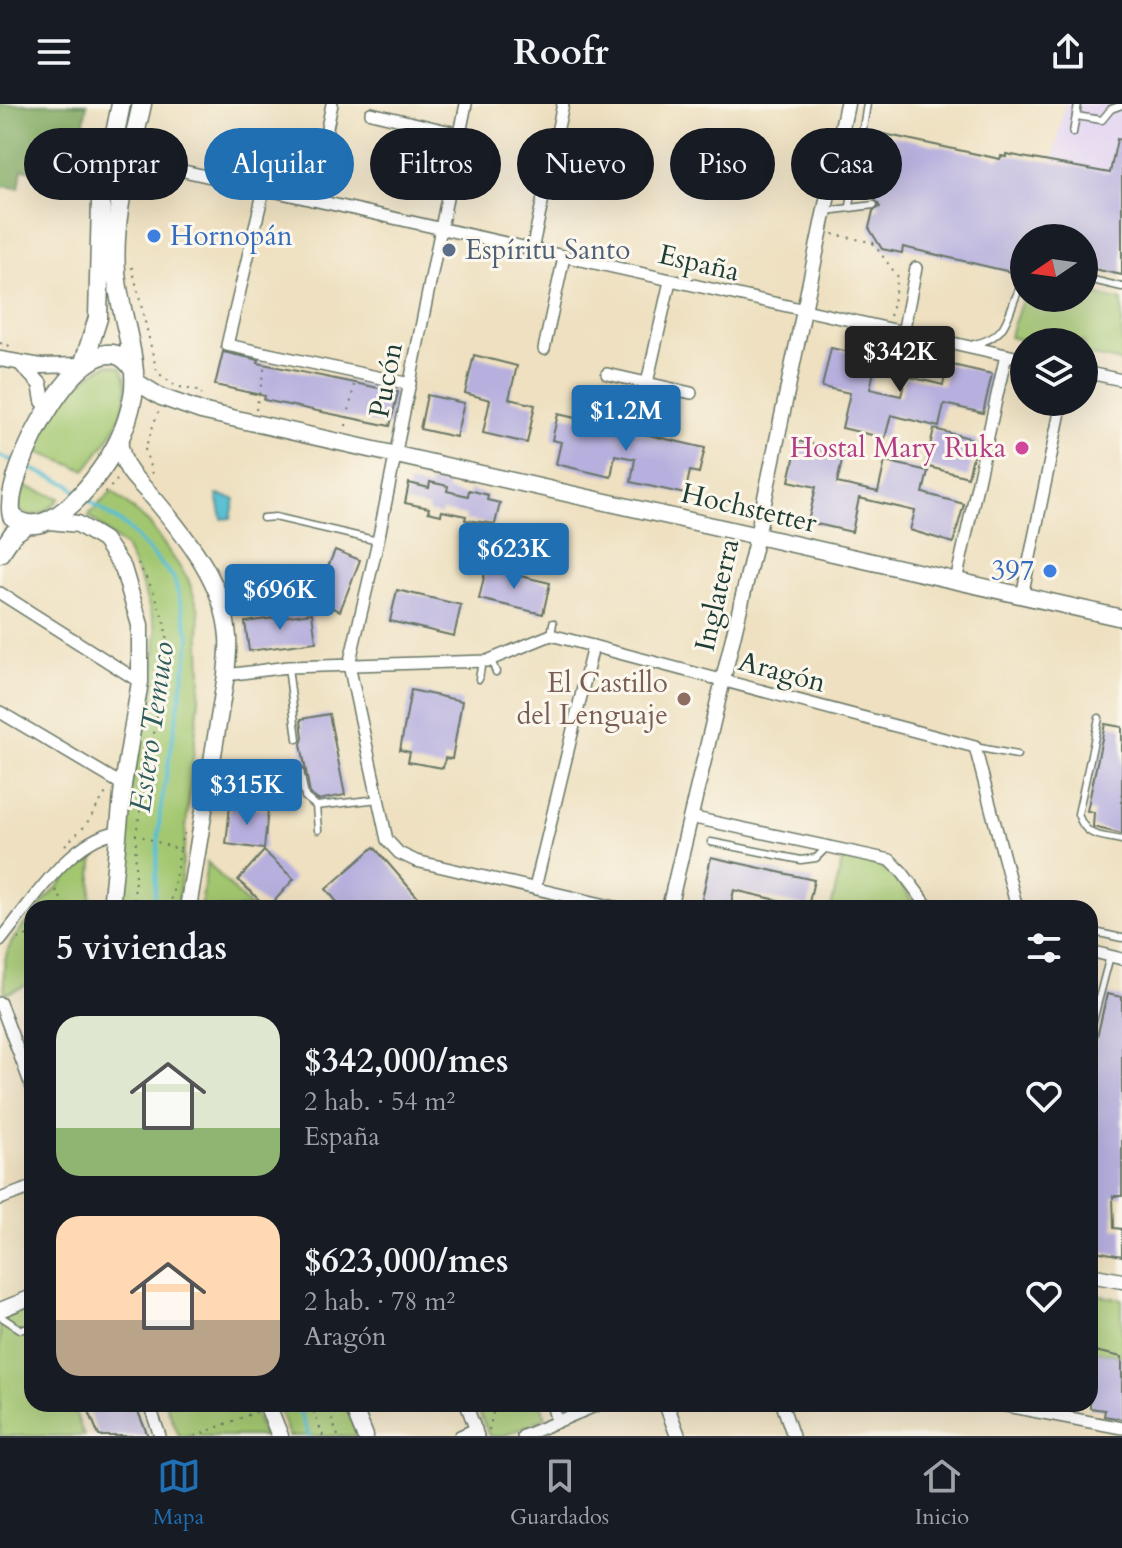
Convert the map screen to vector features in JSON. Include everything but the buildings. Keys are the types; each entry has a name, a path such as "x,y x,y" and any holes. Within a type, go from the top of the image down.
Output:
{"main road":[{"path":"82,362 98,318 101,202 121,104"},
{"path":"137,128 142,104"},
{"path":"120,200 115,251 117,286 134,375 130,412 119,441 94,478 72,503 50,521 38,525 27,524 2,513 5,475 26,425 43,401 82,362 98,354 113,354 126,360 134,375"},
{"name":"Hochstetter","path":"134,375 161,397 201,411 1122,618"},
{"path":"119,441 133,479 148,491 194,548 222,605 228,639 226,675 189,900"},
{"path":"50,521 78,524 104,540 123,568 140,625 140,682 123,785 112,900"},
{"path":"0,553 13,534 27,524"},
{"path":"265,1412 280,1436"},
{"path":"355,1412 365,1436"}],"street":[{"path":"327,128 332,104"},
{"name":"Pucón","path":"461,128 466,104"},
{"path":"558,128 563,104"},
{"name":"Inglaterra","path":"671,900 757,536 847,104"},
{"path":"371,113 435,128"},
{"path":"261,200 227,345 410,384"},
{"name":"España","path":"312,200 1010,356"},
{"name":"Pucón","path":"349,665 378,541 447,200"},
{"path":"532,250 543,200"},
{"path":"544,349 564,257"},
{"path":"903,333 916,268"},
{"path":"647,383 670,281"},
{"path":"956,581 1006,355"},
{"path":"0,359 21,364 82,362"},
{"path":"21,364 40,384 43,401"},
{"path":"607,374 691,393"},
{"path":"1098,375 1122,380"},
{"path":"1022,596 1059,416"},
{"path":"0,593 140,682"},
{"name":"Aragón","path":"226,675 288,667 486,661 552,629 593,646 975,747"},
{"path":"535,888 593,646"},
{"path":"349,665 387,840 399,853 416,861 585,900"},
{"path":"0,712 123,785"},
{"path":"975,747 1015,900"},
{"path":"690,817 890,860 923,900"},
{"path":"34,900 67,860 86,843 117,832"},
{"path":"0,941 24,912"},
{"path":"0,1003 24,1067"},
{"path":"0,1199 24,1190"},
{"path":"1098,1276 1122,1281"},
{"path":"0,1313 24,1301"},
{"path":"152,1412 160,1436"},
{"path":"460,1436 477,1433 469,1412"},
{"path":"554,1412 557,1422"},
{"path":"523,1436 581,1412"},
{"path":"669,1412 678,1436"},
{"path":"785,1412 793,1436"},
{"path":"1038,1412 1122,1428"}],"lane":[{"path":"850,206 867,104"},
{"path":"1073,133 1078,104"},
{"path":"1076,116 1102,120 1111,109 1122,105"},
{"path":"824,211 874,205"},
{"path":"1098,281 1122,287"},
{"path":"967,346 992,339 1002,331 1010,310"},
{"path":"263,518 275,517 378,541"},
{"path":"479,679 486,661 496,672"},
{"path":"288,667 297,739"},
{"path":"1099,718 1078,814 1089,833 1122,840"},
{"path":"975,747 1017,755"},
{"path":"300,770 305,797 316,806 379,799"},
{"path":"316,806 318,830"},
{"path":"748,829 749,850"},
{"path":"711,842 806,860 821,855 829,845"},
{"path":"1098,933 1122,938"},
{"path":"1098,1009 1116,957"},
{"path":"0,1313 24,1329"}],"path":[{"path":"820,232 879,244"},
{"path":"873,243 898,277 887,330"},
{"path":"132,264 157,372 174,385 202,392 201,411"},
{"path":"0,343 6,344"},
{"path":"254,423 267,354"},
{"path":"342,443 356,373"},
{"path":"148,491 158,482 149,469 145,449 160,406"},
{"path":"134,900 136,834 180,850 171,900"},
{"path":"53,886 61,900"},
{"path":"195,1436 252,1412"},
{"path":"314,1412 323,1436"},
{"path":"329,1412 338,1436"},
{"path":"488,1436 493,1412"}],"shaded area":[{"path":"1065,104 1122,104 1122,176 1053,161"}],"green space":[{"path":"0,104 87,104 83,128 24,128 24,169 19,188 0,186"},
{"path":"1098,295 1122,301 1122,362 1098,357 1098,328 1012,328 1018,312 1098,312"},
{"path":"110,364 121,367 126,380 123,407 118,422 85,470 32,450 73,389 96,370"},
{"path":"17,484 60,498 42,513 26,514 20,511"},
{"path":"112,491 149,523 188,579 199,610 201,679 179,900 118,900 130,790 155,680 156,629 140,579 125,547 88,515"},
{"path":"92,850 98,850 93,862 91,900 45,900"},
{"path":"843,857 888,871 912,900 833,900"},
{"path":"207,862 243,900 202,900"},
{"path":"24,925 24,986 5,994 5,959"},
{"path":"1098,1295 1122,1299 1122,1357 1098,1352"},
{"path":"24,1308 24,1412 75,1412 84,1436 0,1436 0,1317"},
{"path":"169,1412 254,1412 264,1436 179,1436"},
{"path":"280,1412 348,1412 358,1436 289,1436"},
{"path":"479,1412 544,1412 546,1418 503,1436 489,1436"}],"water":[{"path":"217,495 235,499 231,518 222,519"}],"waterway":[{"name":"Estero Temuco","path":"0,456 16,462"},
{"name":"Estero Temuco","path":"24,466 70,485 77,492"},
{"name":"Estero Temuco","path":"84,497 127,527 174,578 190,639 160,812 154,900"},
{"name":"Estero Temuco","path":"300,1412 309,1436"}],"place":[{"name":"Hornopán","path":"154,236"},
{"name":"Espíritu Santo","path":"449,250"},
{"name":"Hostal Mary Ruka","path":"1022,448"},
{"name":"397","path":"1050,571"},
{"name":"El Castillo del Lenguaje","path":"684,699"}]}
